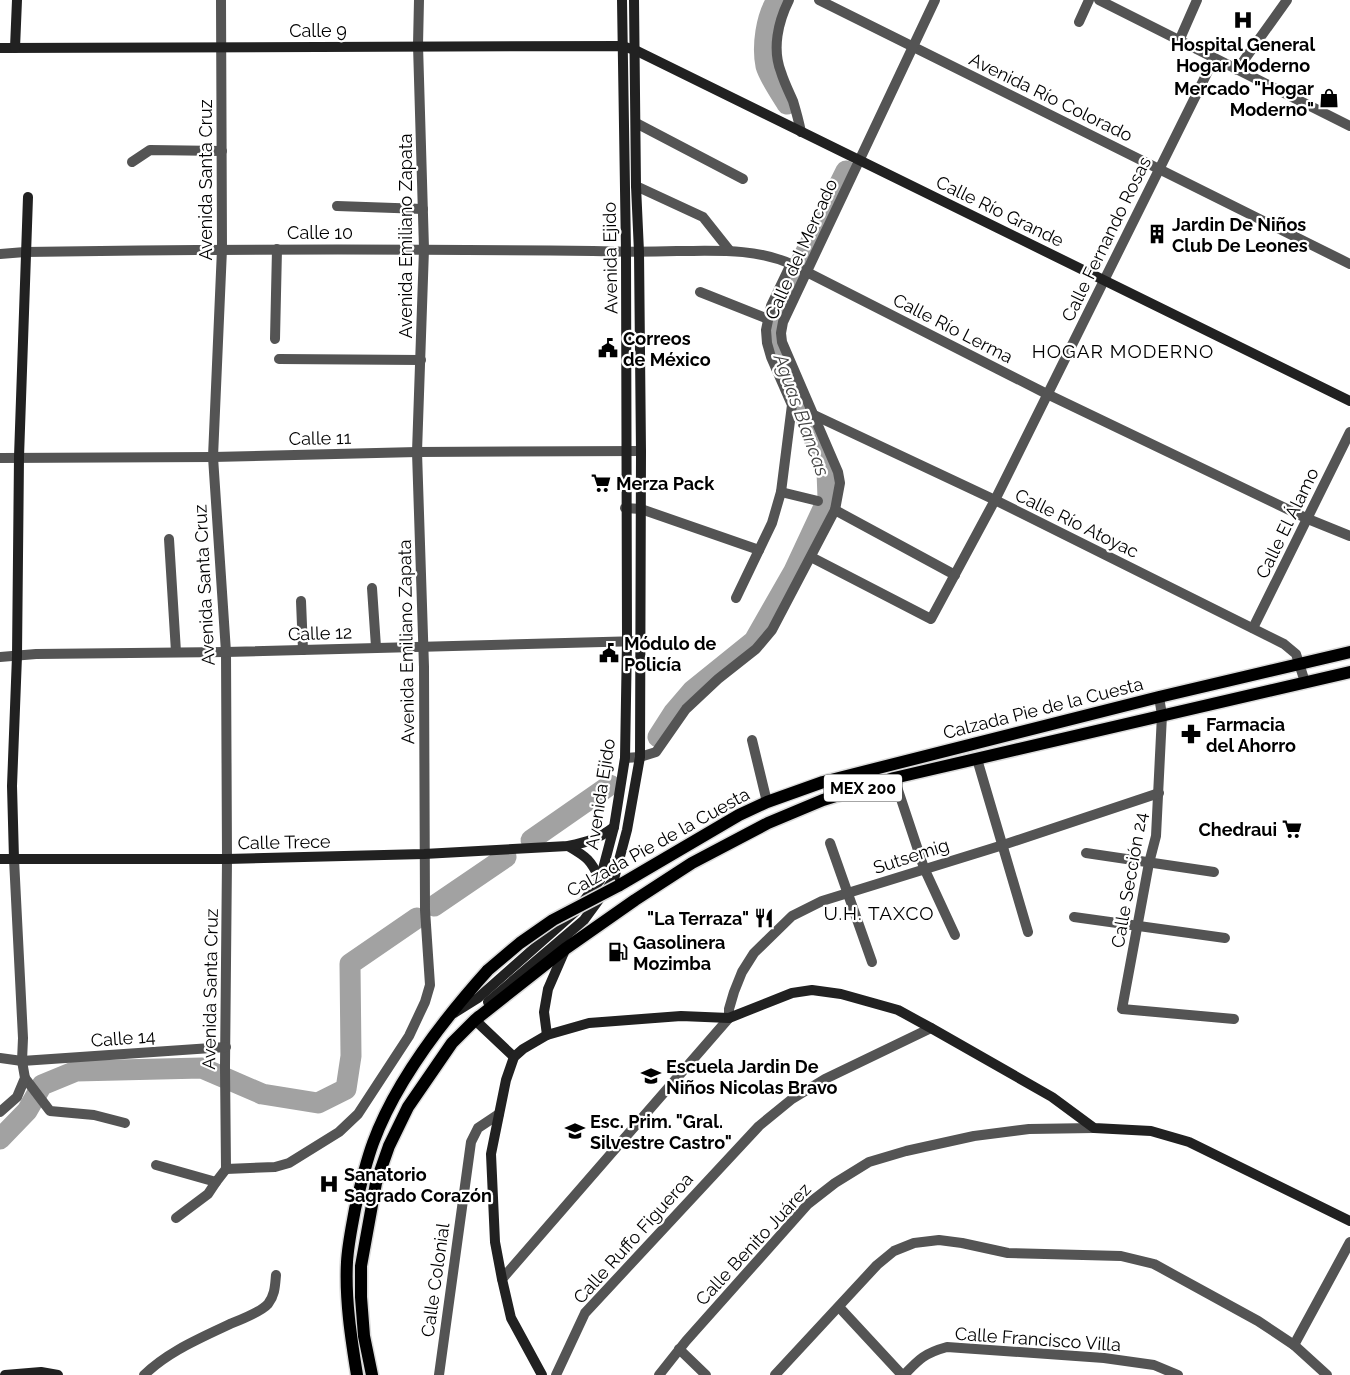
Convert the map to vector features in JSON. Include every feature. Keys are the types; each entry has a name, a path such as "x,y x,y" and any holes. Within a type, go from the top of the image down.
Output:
{"main road":[{"name":"Calzada Pie de la Cuesta","path":"357,1375 351,1328 347,1262 361,1182 373,1143 391,1103 416,1062 450,1016 488,970 520,943 553,920 621,884 739,815 767,802 850,774 1159,697 1350,652"},
{"name":"Calzada Pie de la Cuesta","path":"372,1375 364,1336 361,1266 376,1183 389,1146 408,1107 452,1043 475,1020 565,949 692,863 768,823 823,800 894,778 1350,672"},
{"path":"621,884 635,900"}],"street":[{"path":"15,48 17,0"},
{"name":"Avenida Santa Cruz","path":"221,0 222,249 213,457 226,652 226,1169"},
{"name":"Avenida Emiliano Zapata","path":"226,1169 275,1167 289,1163 338,1132 358,1114 409,1036 425,1002 430,985 425,910 424,646 417,452 424,249 418,46 419,0"},
{"name":"Avenida Ejido","path":"450,1016 478,998 575,912 600,880 614,827 625,758 627,641 625,508 627,452 626,252 622,0"},
{"name":"Avenida Ejido","path":"475,1020 486,1004 584,920 614,879 627,830 640,758 641,451 634,0"},
{"path":"789,0 776,41 776,56 780,71 793,101 801,132"},
{"name":"Avenida Río Colorado","path":"819,0 1350,264"},
{"name":"Calle del Mercado","path":"640,758 656,752 686,709 718,679 756,649 772,630 835,510 840,484 838,472 782,342 783,322 799,268 859,160 935,0"},
{"path":"1079,22 1089,0"},
{"path":"1099,0 1350,126"},
{"path":"1179,41 1197,0"},
{"path":"1236,70 1287,0"},
{"name":"Calle 9","path":"0,48 622,46 635,50"},
{"name":"Calle Río Grande","path":"635,50 1350,401"},
{"name":"Calle Fernando Rosas","path":"811,557 931,619 995,500 1214,59"},
{"path":"636,123 743,179"},
{"path":"132,162 150,150 222,151"},
{"path":"636,186 703,217 730,250"},
{"path":"28,197 19,457 17,656 12,786 23,1038 22,1061 26,1078 50,1110 94,1115 125,1123"},
{"path":"337,206 422,209"},
{"name":"Calle 10","path":"0,254 222,249 639,252"},
{"path":"275,339 277,249"},
{"name":"Calle Río Lerma","path":"639,252 730,250 760,253 775,257 1048,394 1308,518 1350,536"},
{"path":"736,598 772,522 781,492 792,405 767,343 766,330 771,306 799,268"},
{"path":"700,292 768,319"},
{"path":"279,359 421,360"},
{"name":"Calle Río Atoyac","path":"814,415 995,500 1284,644 1296,654 1305,682"},
{"name":"Calle El Álamo","path":"1253,628 1350,432"},
{"name":"Calle 11","path":"0,458 641,451"},
{"path":"781,492 818,501"},
{"path":"625,508 641,509 759,550"},
{"path":"835,510 955,574"},
{"path":"169,539 176,652"},
{"path":"372,588 376,648"},
{"path":"301,600 303,650"},
{"name":"Calle 12","path":"0,657 36,654 226,652 641,641"},
{"name":"Calle Sección 24","path":"1159,697 1162,715 1156,836 1149,863 1122,1009 1234,1019"},
{"path":"752,740 767,802"},
{"path":"625,758 640,758"},
{"path":"977,759 1028,932"},
{"path":"894,778 924,868 955,935"},
{"name":"Sutsemig","path":"728,1018 734,992 742,972 754,953 792,916 822,901 1003,845 1158,793"},
{"name":"Calle Trece","path":"0,859 227,859 424,854 568,846 589,842 614,827"},
{"path":"830,843 872,962"},
{"path":"568,846 582,854 592,863 600,880"},
{"path":"1086,852 1214,872"},
{"path":"1074,916 1225,938"},
{"path":"547,1034 544,1012 548,989 565,949"},
{"path":"542,1375 511,1318 495,1242 491,1154 506,1080 514,1057 547,1034 589,1023 681,1016 728,1018 792,993 812,990 841,994 898,1010 1052,1097 1094,1128 1151,1131 1189,1142 1350,1221"},
{"path":"502,1279 728,1018"},
{"path":"475,1020 514,1057"},
{"name":"Calle Ruffo Figueroa","path":"556,1375 585,1313 760,1126 792,1100 825,1079 931,1028"},
{"name":"Calle 14","path":"0,1058 22,1061 226,1047"},
{"path":"0,1112 17,1097 26,1078"},
{"name":"Calle Colonial","path":"439,1375 471,1142 478,1128 499,1114"},
{"name":"Calle Benito Juárez","path":"659,1375 679,1349 808,1204 835,1182 869,1162 906,1151 974,1136 1029,1129 1094,1128"},
{"path":"156,1165 216,1182"},
{"path":"176,1218 208,1194 226,1169"},
{"path":"775,1375 877,1265 894,1251 914,1243 939,1240 1008,1253 1121,1256 1154,1264 1258,1321 1294,1345 1327,1375"},
{"path":"1294,1345 1350,1242"},
{"path":"144,1375 157,1362 175,1350 266,1306 274,1293 276,1275"},
{"path":"839,1307 903,1375"},
{"name":"Calle Francisco Villa","path":"903,1375 919,1359 932,1351 947,1347 1154,1365 1178,1375"},
{"path":"679,1349 706,1375"},
{"path":"5,1375 42,1373 58,1375"}],"waterway":[{"name":"Aguas Blancas","path":"777,0 768,23 765,58 770,75 787,104"},
{"name":"Aguas Blancas","path":"658,737 674,712 692,691 754,641 794,571 828,498 827,471 776,343 774,324 792,280 846,171"},
{"name":"Aguas Blancas","path":"531,840 610,785"},
{"name":"Aguas Blancas","path":"434,906 506,857"},
{"name":"Aguas Blancas","path":"0,1139 27,1111 42,1085 76,1071 202,1068 262,1094 318,1103 346,1089 351,1056 350,964 417,918"}],"place":[{"name":"Hospital General Hogar Moderno","path":"1243,20"},
{"name":"Mercado \"Hogar Moderno\"","path":"1329,98"},
{"name":"Jardin De Niños Club De Leones","path":"1157,234"},
{"name":"Correos de México","path":"608,348"},
{"name":"Merza Pack","path":"601,483"},
{"name":"Módulo de Policía","path":"609,653"},
{"name":"Farmacia del Ahorro","path":"1191,734"},
{"name":"Chedraui","path":"1292,829"},
{"name":"\"La Terraza\"","path":"764,918"},
{"name":"Gasolinera Mozimba","path":"618,952"},
{"name":"Escuela Jardin De Niños Nicolas Bravo","path":"651,1076"},
{"name":"Esc. Prim. \"Gral. Silvestre Castro\"","path":"575,1131"},
{"name":"Sanatorio Sagrado Corazón","path":"329,1184"}],"district":[{"name":"HOGAR MODERNO","path":"1123,351"},
{"name":"U.H. TAXCO","path":"879,913"}]}
